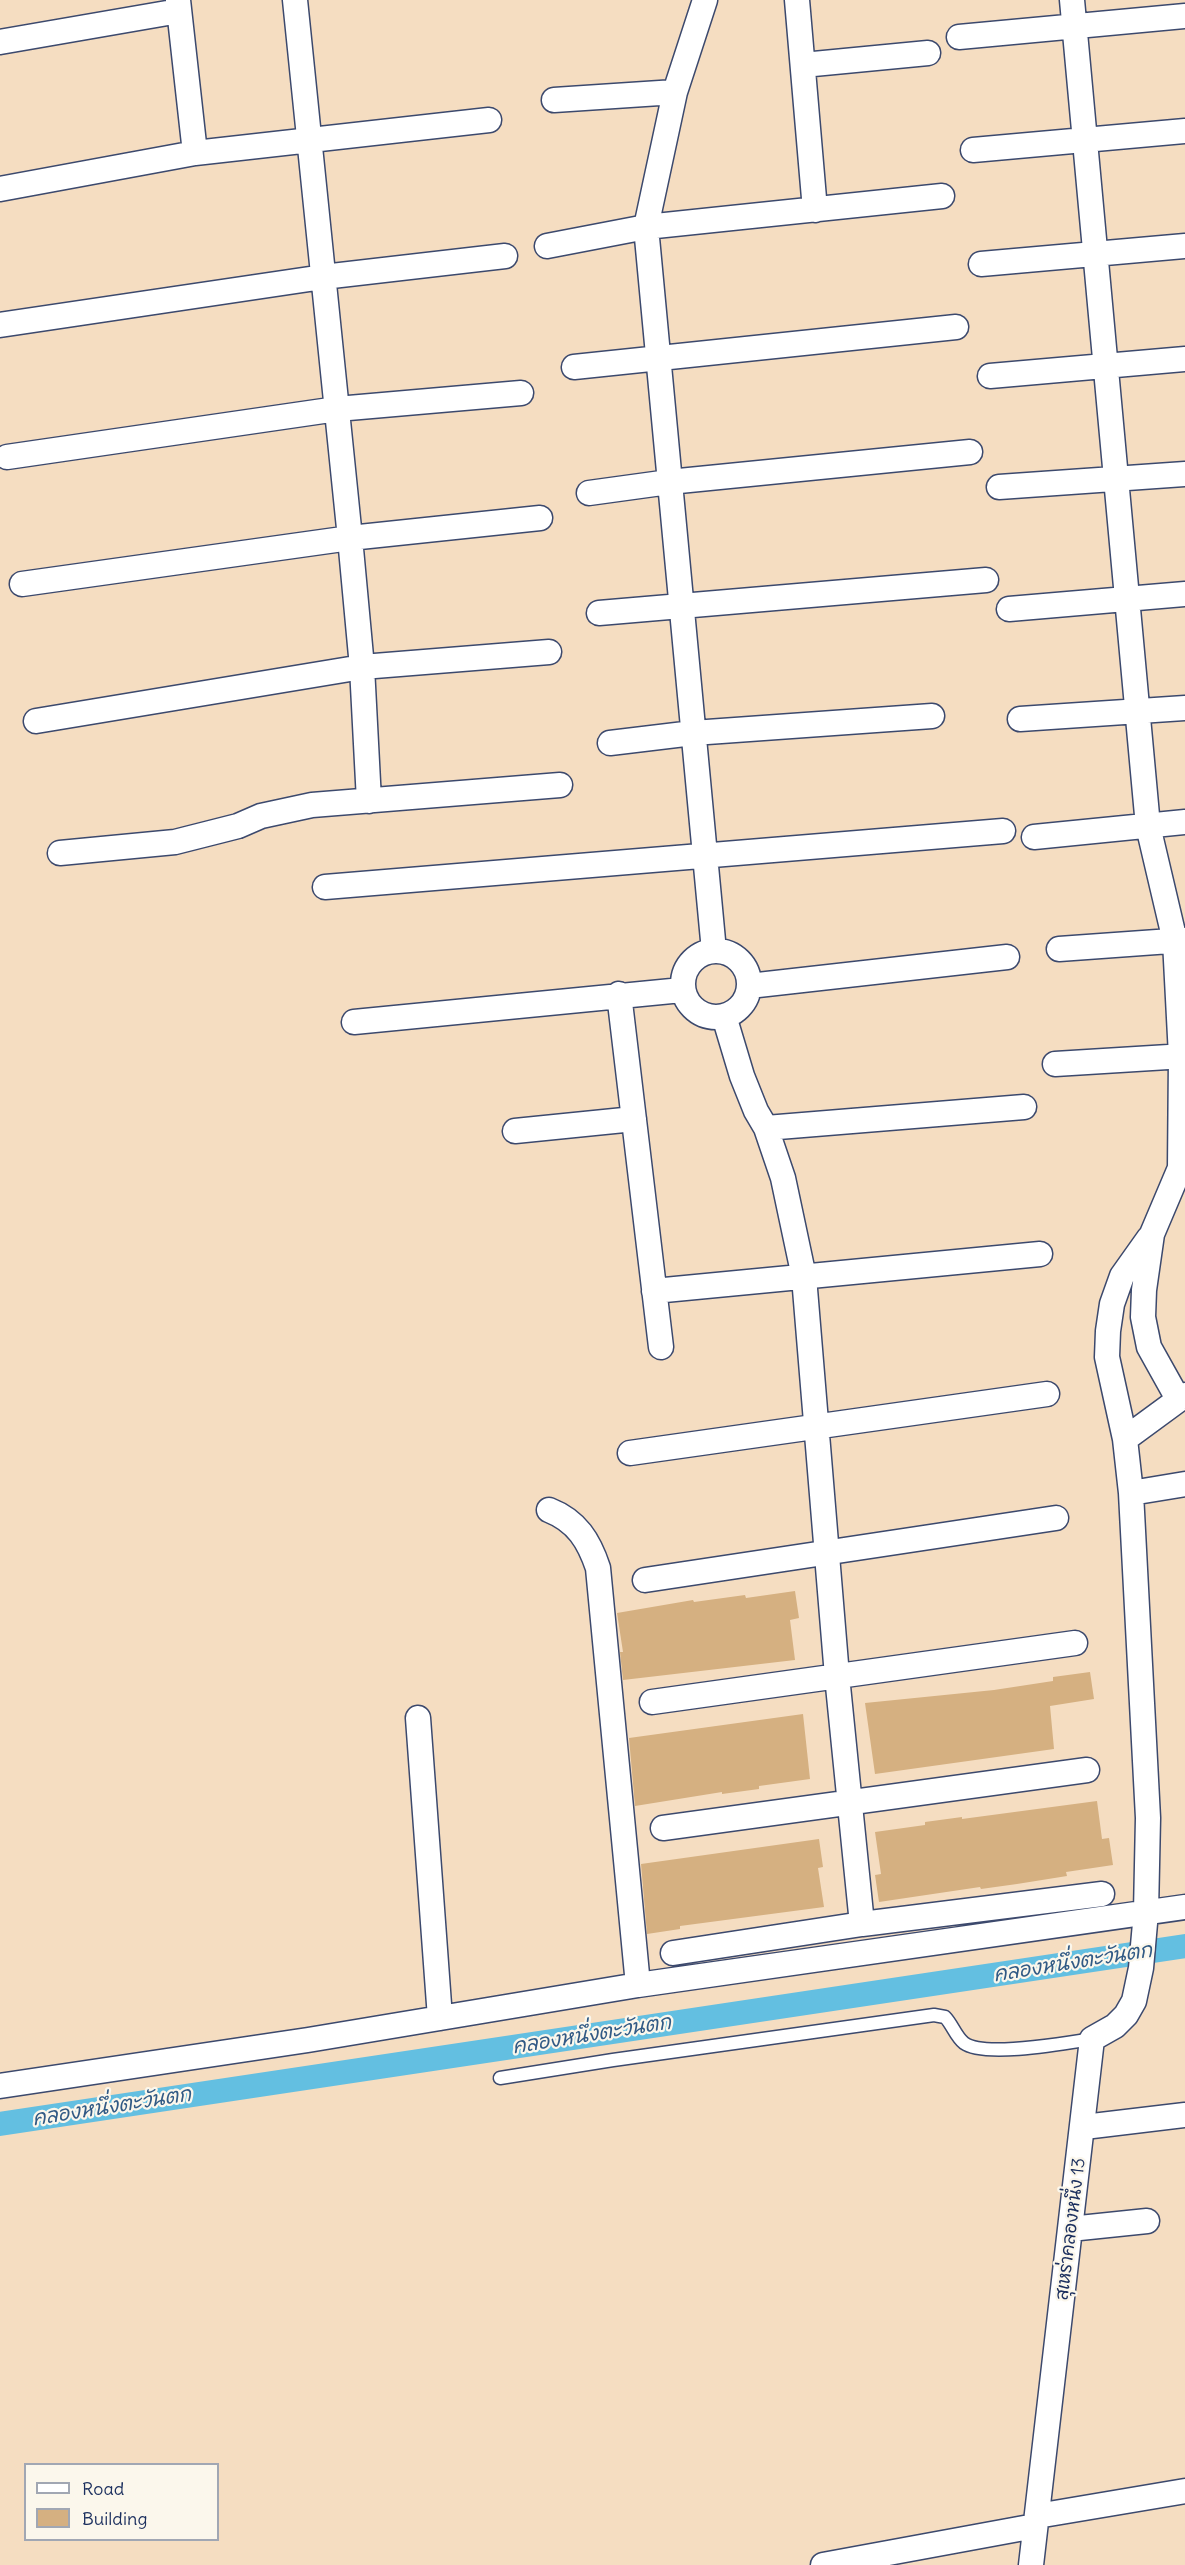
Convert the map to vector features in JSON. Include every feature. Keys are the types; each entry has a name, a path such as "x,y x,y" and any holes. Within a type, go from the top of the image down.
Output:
{"street":[{"path":"295,0 322,277 338,409 362,667 369,801"},
{"path":"705,0 675,92 646,227 714,951"},
{"path":"797,0 815,210"},
{"path":"1072,0 1148,826 1180,940 1183,1056 1182,1168 1152,1234 1122,1276 1112,1304 1107,1357 1125,1439 1131,1493 1148,1818 1145,1918 1141,1968 1134,2001 1126,2015 1115,2026 1092,2039"},
{"path":"0,42 179,6 195,153"},
{"path":"960,37 1185,16"},
{"path":"803,65 928,52"},
{"path":"554,100 675,92"},
{"path":"0,189 195,153 489,120"},
{"path":"973,150 1185,131"},
{"path":"547,246 646,227 942,196"},
{"path":"981,264 1185,246"},
{"path":"0,325 322,277 506,256"},
{"path":"574,367 956,327"},
{"path":"990,376 1185,358"},
{"path":"7,457 338,409 521,393"},
{"path":"589,493 669,482 970,452"},
{"path":"999,487 1185,474"},
{"path":"22,584 350,538 540,518"},
{"path":"599,613 681,608 986,580"},
{"path":"1009,609 1185,594"},
{"path":"36,721 362,667 549,652"},
{"path":"1020,719 1185,708"},
{"path":"610,743 693,733 933,716"},
{"path":"60,853 176,842 238,826 286,809 312,805 561,785"},
{"path":"1034,837 1185,822"},
{"path":"325,887 1003,831"},
{"path":"1059,949 1180,940"},
{"path":"714,951 728,953 740,960 747,973 749,986 741,1005 724,1016 710,1017 698,1012 687,1002 682,990 683,976 689,963 700,954 714,951"},
{"path":"749,986 1007,957"},
{"path":"354,1022 619,994 682,990"},
{"path":"619,994 661,1347"},
{"path":"724,1016 742,1076 756,1111 766,1128 783,1178 804,1277 837,1676 862,1924"},
{"path":"1055,1064 1183,1056"},
{"path":"766,1128 1024,1107"},
{"path":"515,1131 634,1119"},
{"path":"1125,1439 1182,1397 1149,1347 1143,1317 1144,1290 1152,1234"},
{"path":"654,1291 1040,1254"},
{"path":"630,1453 1047,1394"},
{"path":"1131,1493 1185,1484"},
{"path":"549,1510 564,1516 578,1528 591,1548 598,1568 638,1985"},
{"path":"645,1580 1056,1518"},
{"path":"652,1702 1075,1643"},
{"path":"418,1718 440,2018"},
{"path":"663,1828 1087,1770"},
{"path":"673,1953 862,1924 1101,1894"},
{"path":"0,2086 638,1985 1145,1918 1185,1907"},
{"name":"สุเหร่าคลองหนึ่ง 13","path":"1031,2565 1084,2127 1092,2039"},
{"path":"1084,2127 1185,2115"},
{"path":"1070,2229 1147,2221"},
{"path":"823,2565 1185,2491"}],"lane":[{"path":"500,2078 934,2015 945,2017 963,2042 972,2047 992,2050 1092,2039"}],"building":[{"path":"795,1591 799,1618 790,1620 795,1660 623,1680 620,1652 623,1652 617,1613 693,1600 694,1602 745,1595 746,1598"},
{"path":"1090,1672 1094,1699 1050,1706 1054,1749 875,1774 865,1703 994,1690 1053,1681 1053,1677"},
{"path":"803,1714 810,1779 759,1786 759,1789 722,1794 722,1792 635,1806 629,1738"},
{"path":"1097,1801 1102,1839 1109,1838 1113,1865 1066,1872 1067,1876 1017,1884 981,1889 980,1887 879,1902 875,1875 881,1874 875,1832 925,1825 925,1822"},
{"path":"819,1839 823,1867 818,1868 824,1907 680,1926 680,1929 647,1934 641,1864"}],"waterway":[{"name":"คลองหนึ่งตะวันตก","path":"0,2124 1185,1946"}]}
